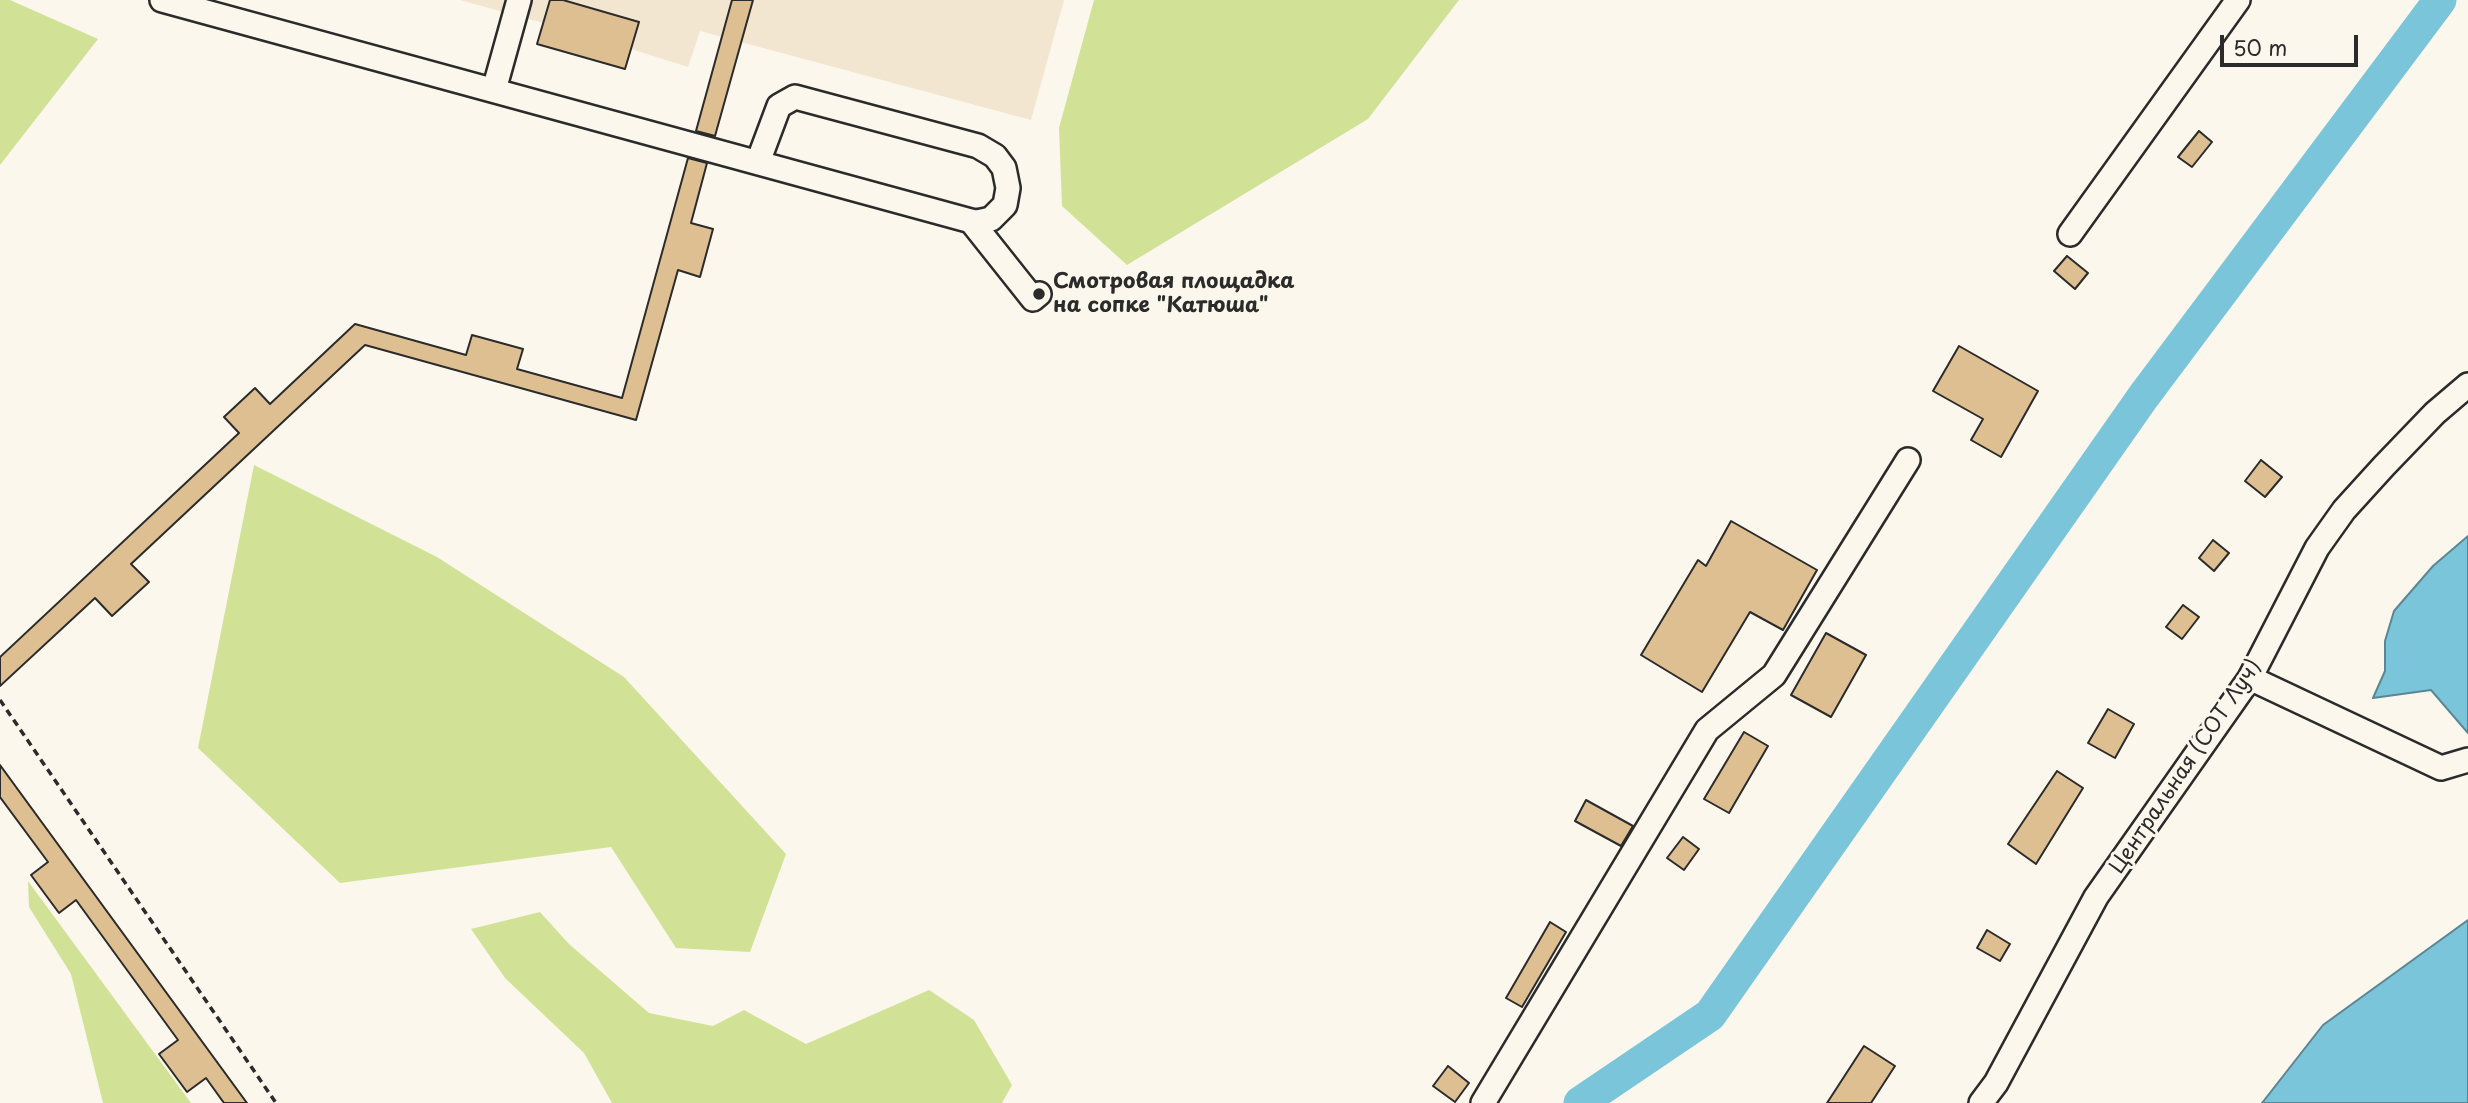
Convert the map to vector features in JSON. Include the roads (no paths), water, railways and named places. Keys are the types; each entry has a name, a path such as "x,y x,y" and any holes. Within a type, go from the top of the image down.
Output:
{"street":[{"path":"162,0 971,220 991,219 1005,205 1008,188 1004,168 995,156 978,146 795,97 779,106 758,162"},
{"path":"494,90 519,0"},
{"path":"2070,234 2238,0"},
{"path":"971,220 1033,299 1040,294"},
{"name":"Центральная (СОТ Луч)","path":"1981,1103 1996,1083 2096,897 2250,678 2317,548 2344,510 2435,413 2468,385"},
{"path":"1483,1103 1707,730 1774,675 1908,460"},
{"path":"2250,678 2441,768 2468,760"}],"water":[{"path":"2468,536 2468,733 2431,690 2373,698 2385,671 2385,641 2394,611 2433,566"},
{"path":"2468,920 2468,1103 2262,1103 2323,1025"}],"waterway":[{"path":"1580,1103 1710,1015 2143,397 2440,0"}],"place":[{"name":"Смотровая площадка на сопке \"Катюша\"","path":"1039,294"}]}
